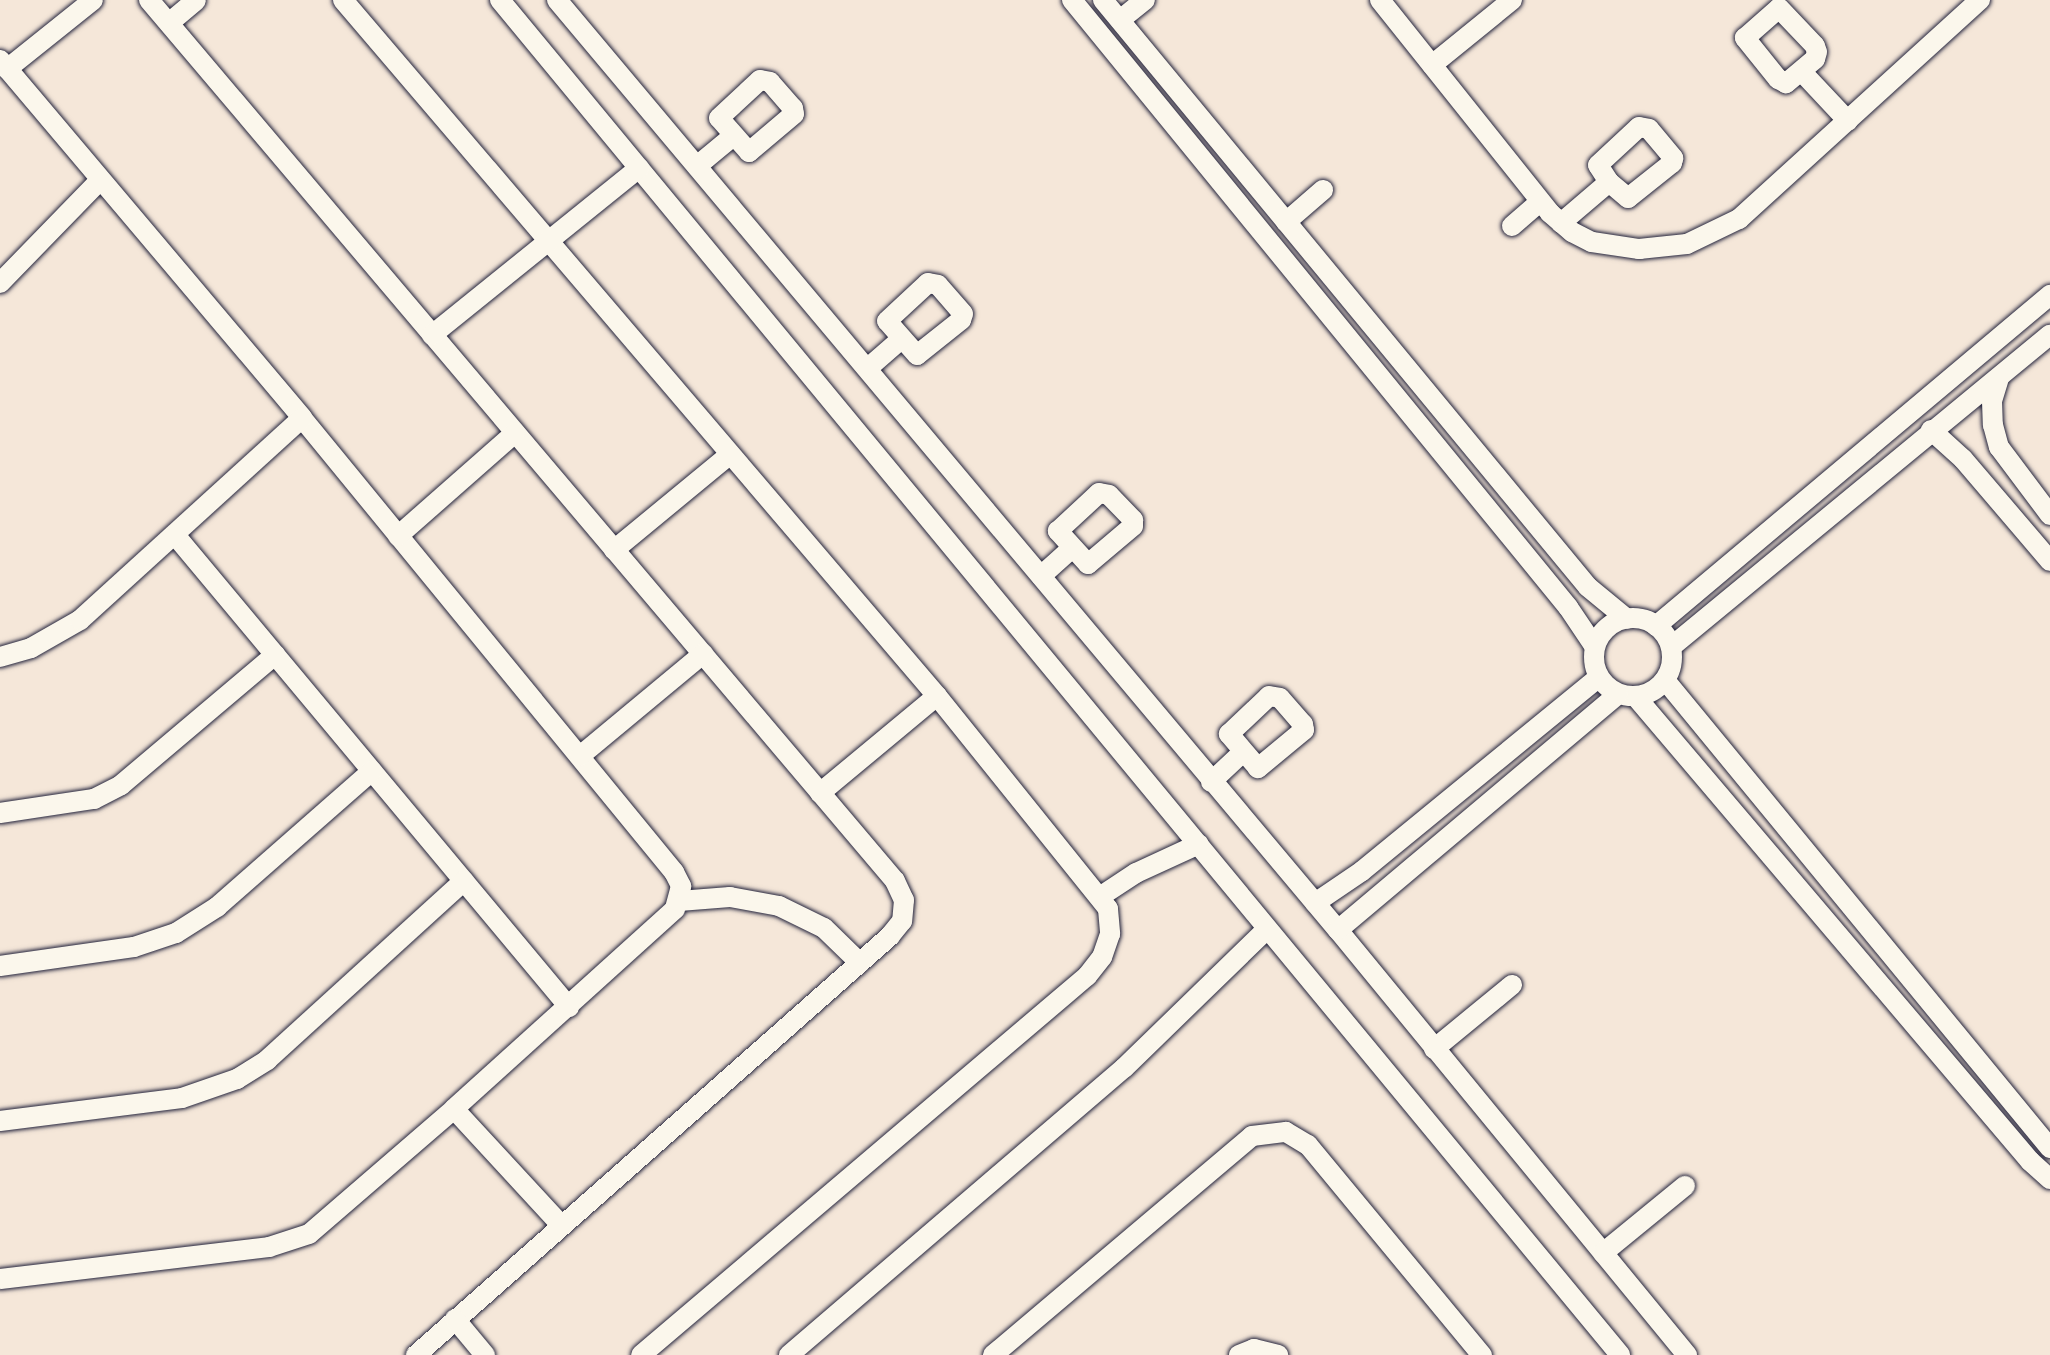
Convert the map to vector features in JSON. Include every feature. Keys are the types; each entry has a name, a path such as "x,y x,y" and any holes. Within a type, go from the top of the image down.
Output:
{"street":[{"path":"0,1279 292,1241 324,1224 675,909 681,886 674,872 302,418 4,64 93,0"},
{"path":"149,0 895,881 904,900 902,921 897,929 416,1355"},
{"path":"169,23 196,0"},
{"path":"343,0 728,456 937,696 1101,896 1108,909 1110,934 1102,957 1087,976 641,1355"},
{"path":"500,0 1620,1355"},
{"path":"557,0 1338,930 1687,1355"},
{"path":"1072,0 1568,607 1595,647"},
{"path":"1103,0 1588,587 1627,619"},
{"path":"1120,20 1145,0"},
{"path":"1380,0 1540,202 1561,223 1592,242 1639,249 1687,244 1739,219 1980,0"},
{"path":"1432,65 1512,0"},
{"path":"1802,72 1848,121"},
{"path":"697,166 732,137"},
{"path":"1203,160 1222,144"},
{"path":"432,335 639,168"},
{"path":"0,283 100,180"},
{"path":"1561,223 1609,182"},
{"path":"1286,222 1323,190"},
{"path":"1512,226 1540,202"},
{"path":"1656,626 2050,295"},
{"path":"1671,647 2050,335"},
{"path":"868,368 900,340"},
{"path":"1999,378 1992,401 1993,425 1999,447 2050,515"},
{"path":"0,657 31,648 80,620 302,418"},
{"path":"1931,430 1963,459 2050,561"},
{"path":"398,536 515,433"},
{"path":"614,550 728,456"},
{"path":"175,535 569,1007"},
{"path":"1041,576 1071,549"},
{"path":"1338,930 1627,695 1652,691 1665,680 1672,664 1671,647 1656,626 1642,619 1627,619 1607,628 1595,647 1595,668 1599,677 1627,695 2030,1161 2050,1179"},
{"path":"580,756 703,654"},
{"path":"0,813 94,799 121,785 275,655"},
{"path":"1315,903 1362,871 1599,677"},
{"path":"1665,680 2050,1148"},
{"path":"820,793 937,696"},
{"path":"1211,782 1242,753"},
{"path":"0,966 134,947 176,933 217,907 372,771"},
{"path":"1101,896 1136,873 1199,844"},
{"path":"1362,871 1378,896"},
{"path":"0,1121 182,1098 211,1091 237,1079 285,1044 464,881"},
{"path":"679,901 730,897 779,906 824,928 860,963"},
{"path":"789,1355 1124,1068 1267,929"},
{"path":"1854,955 1876,937"},
{"path":"1434,1049 1512,985"},
{"path":"454,1109 562,1226"},
{"path":"993,1355 1252,1136 1286,1132 1308,1145 1482,1355"},
{"path":"1603,1253 1685,1186"},
{"path":"455,1319 485,1355"},
{"path":"1239,1355 1254,1349 1278,1355"}]}
